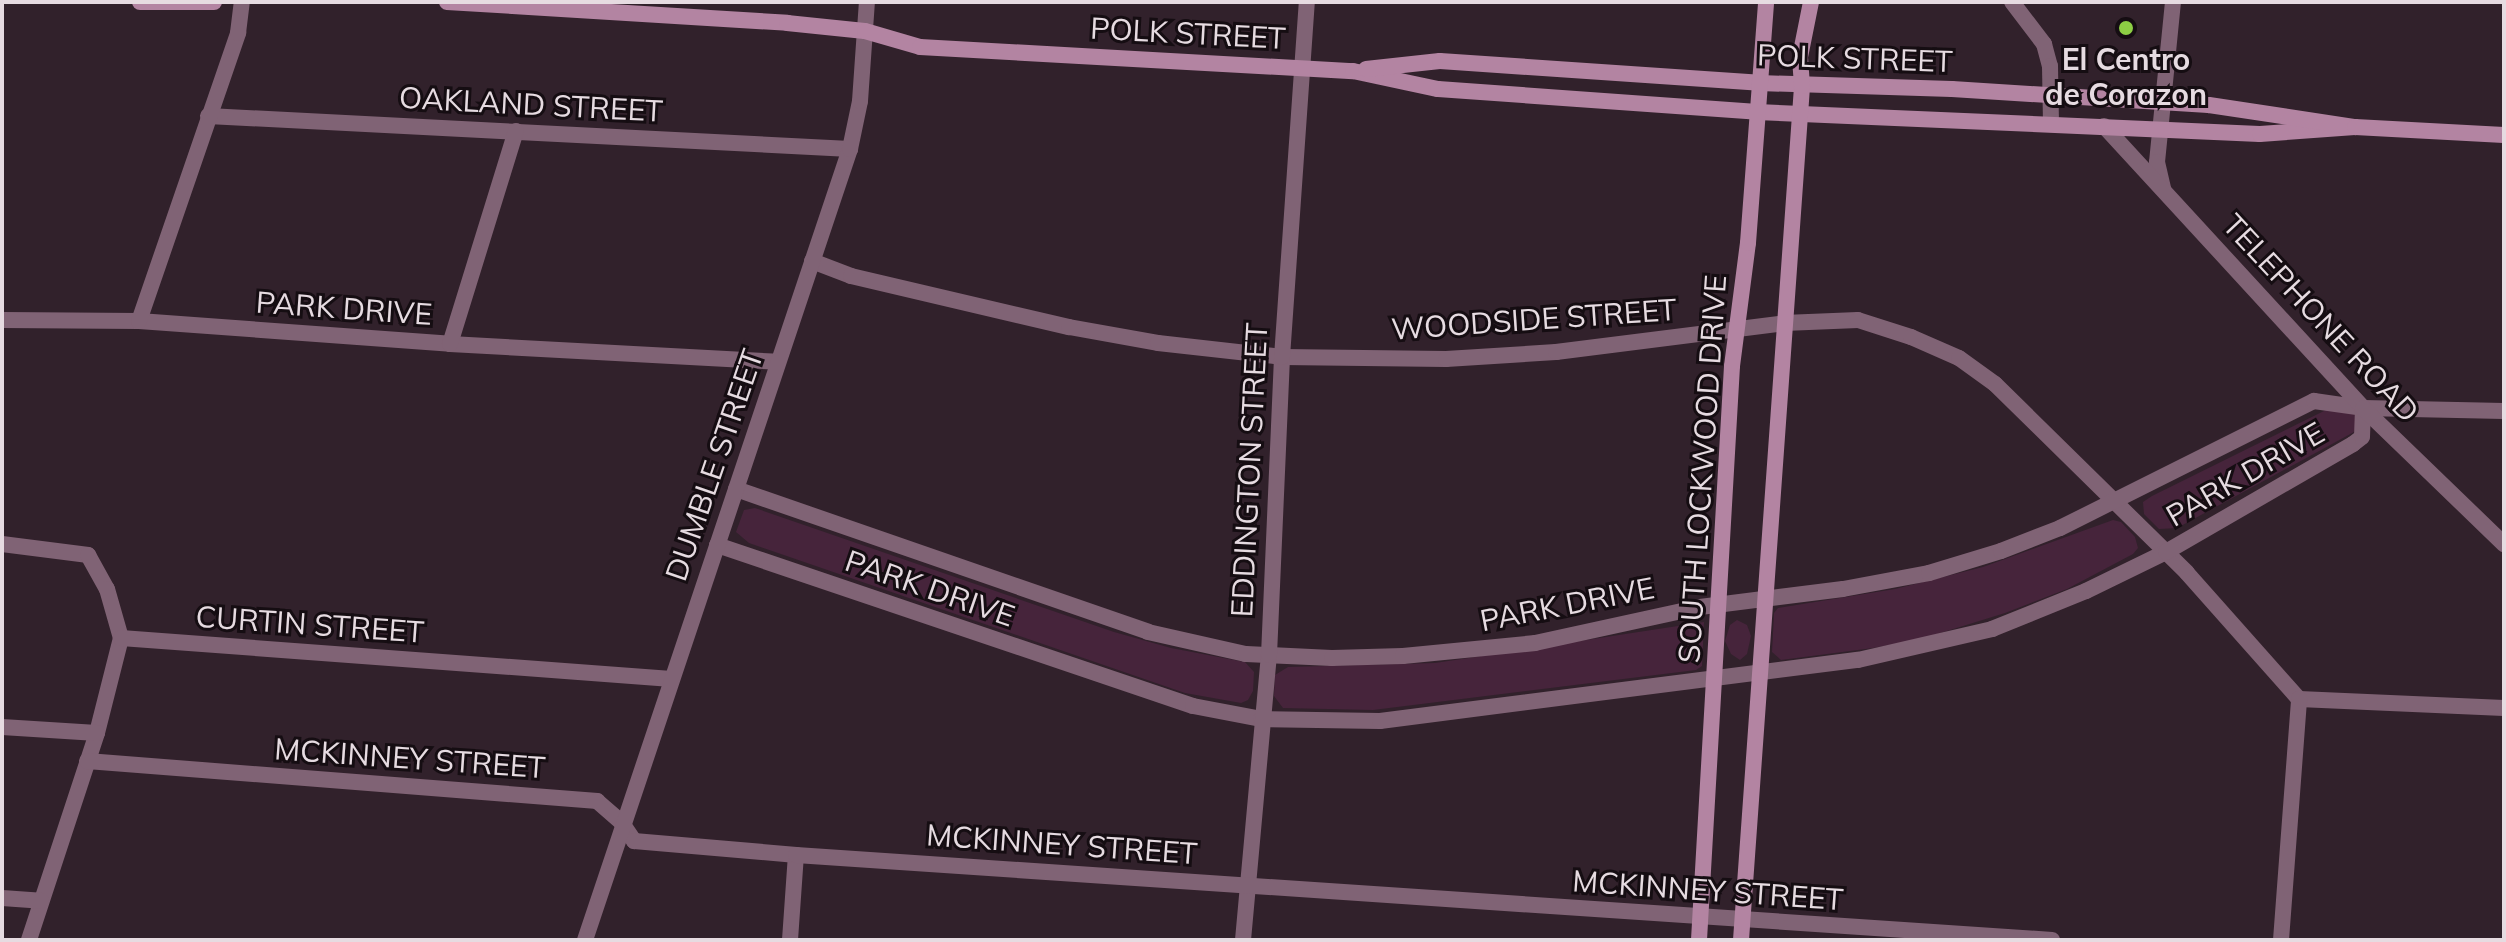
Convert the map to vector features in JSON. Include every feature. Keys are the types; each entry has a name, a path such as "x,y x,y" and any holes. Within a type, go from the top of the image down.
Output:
{"main road":[{"path":"140,2 214,2"},
{"name":"POLK STREET","path":"447,2 865,31 920,47 1353,71 1438,89 1757,112 1800,111 2275,134 2355,127"},
{"name":"SOUTH LOCKWOOD DRIVE","path":"1699,940 1732,366 1739,330 1766,2"},
{"path":"1741,940 1802,86 1800,57 1811,2"},
{"name":"POLK STREET","path":"1353,71 1440,61 1802,86 2052,95 2270,112 2355,127 2504,135"}],"street":[{"path":"139,321 238,33 242,2"},
{"name":"DUMBLE STREET","path":"585,940 850,149 860,101 867,2"},
{"name":"EDDINGTON STREET","path":"1243,940 1269,655 1282,357 1307,2"},
{"path":"2012,2 2044,44 2052,95 2051,123"},
{"path":"2164,191 2157,162 2173,2"},
{"name":"OAKLAND STREET","path":"208,116 850,149"},
{"name":"TELEPHONE ROAD","path":"2104,126 2363,408 2504,544"},
{"path":"450,344 516,131"},
{"name":"WOODSIDE STREET","path":"812,261 851,276 1069,327 1158,343 1282,357 1446,359 1556,352 1784,323 1858,320 1911,337 1959,358 2025,410 2166,552 2299,699"},
{"name":"PARK DRIVE","path":"2,320 139,321 450,344 778,362"},
{"name":"PARK DRIVE","path":"717,545 1193,706 1261,719 1380,721 1858,660 1992,629 2086,591 2166,552 2353,444 2362,437 2363,408 2314,401 2117,502 2001,551 1929,573 1717,605 1535,643 1466,651 1332,658 1269,655 1148,632 736,489"},
{"path":"2363,408 2504,411"},
{"path":"2,544 88,555 107,589 121,638 97,733 29,940"},
{"name":"CURTIN STREET","path":"121,638 671,679"},
{"path":"2281,940 2299,699 2504,708"},
{"path":"2,727 97,733"},
{"name":"MCKINNEY STREET","path":"87,761 597,801 622,823 634,841 796,855 2052,940"},
{"path":"790,940 796,855"},
{"path":"2,898 41,901"}],"shaded area":[{"path":"2330,408 2349,408 2359,420 2354,432 2177,528 2159,529 2144,514 2143,502 2152,496"},
{"path":"755,508 1114,632 1171,648 1245,662 1254,672 1253,691 1248,700 1241,703 1185,693 749,543 736,532 744,510"},
{"path":"2113,520 2121,522 2135,537 2138,548 2133,554 2067,589 2005,613 1921,639 1873,648 1781,660 1772,652 1774,613 1778,608 1895,589 1983,567"},
{"path":"1737,620 1747,625 1751,636 1747,654 1740,660 1731,654 1725,641 1730,625"},
{"path":"1704,622 1702,666 1696,670 1373,710 1283,708 1274,696 1275,675 1288,667 1435,663"}],"place":[{"name":"El Centro de Corazon","path":"2126,28"}]}
